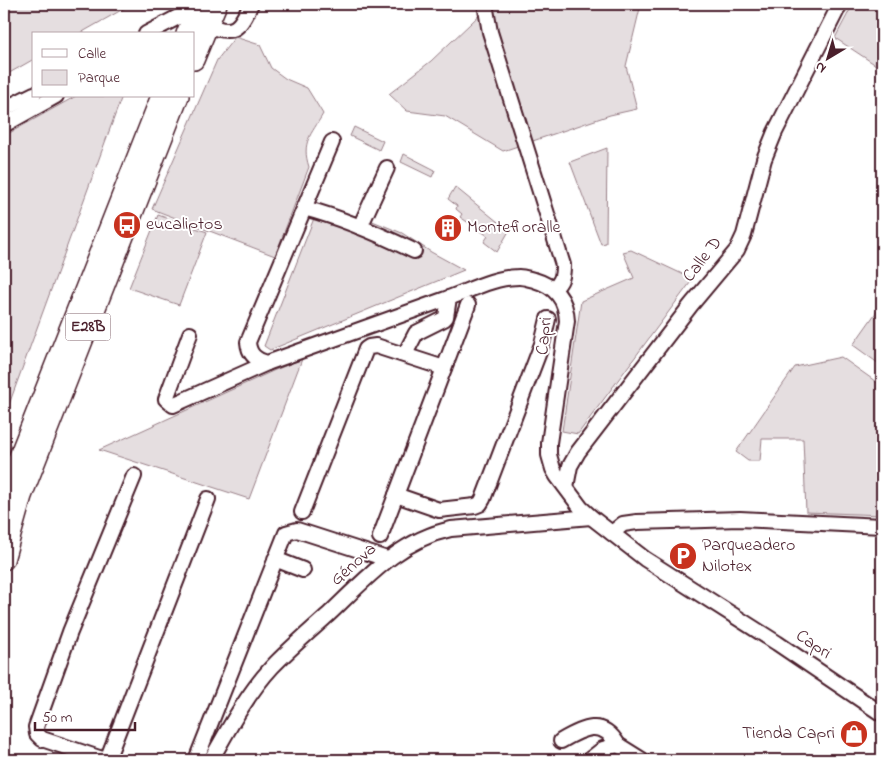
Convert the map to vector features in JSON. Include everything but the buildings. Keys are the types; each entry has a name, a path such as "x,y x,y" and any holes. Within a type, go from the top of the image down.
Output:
{"main road":[{"path":"195,58 217,4"},
{"path":"187,32 197,5"},
{"name":"E28B","path":"4,494 160,98"},
{"name":"E28B","path":"4,560 22,496 178,98"}],"street":[{"path":"208,25 224,30 232,29 241,24 251,4"},
{"path":"190,334 166,399 173,405 267,363 481,285 521,276 544,283 554,289 560,283 563,276 563,264 490,32 485,4"},
{"name":"Calle D","path":"566,487 570,466 578,452 691,305 737,250 744,235 764,159 775,132 840,4"},
{"path":"150,32 197,5"},
{"path":"4,110 32,95"},
{"path":"4,125 52,98"},
{"path":"267,363 258,361 252,355 248,342 332,142"},
{"path":"360,227 387,168"},
{"path":"304,208 360,227 414,251"},
{"name":"Capri","path":"554,289 563,300 567,320 549,443 549,455 553,469 581,508 646,558 882,714"},
{"path":"405,354 416,334 444,319 449,298"},
{"path":"380,537 468,305"},
{"path":"396,495 439,510 480,504 542,344 548,319"},
{"path":"302,512 366,349 373,346 405,354 444,368"},
{"path":"134,476 70,632 36,727 37,734 42,739 106,760 208,499"},
{"name":"Génova","path":"212,760 252,693 272,668 387,559 416,540 434,532 451,528 591,517"},
{"path":"612,533 623,524 637,522 740,519 882,526"},
{"path":"196,760 205,742 284,537 293,530 387,559"},
{"path":"275,559 302,570"},
{"path":"562,741 579,730 602,729 613,736 618,745 642,760"},
{"path":"588,760 603,749 618,745"}],"green space":[{"path":"4,4 132,4 83,32 32,32 32,60 4,76"},
{"path":"491,4 641,4 626,66 637,109 610,115 503,151 445,116 407,111 389,94 431,61"},
{"path":"853,4 882,4 882,69 835,38"},
{"path":"235,37 260,45 271,68 286,79 307,88 323,114 311,133 306,151 309,167 275,256 152,209 217,60"},
{"path":"72,98 121,98 4,418 4,136"},
{"path":"354,127 383,141 379,150 350,136"},
{"path":"607,148 606,243 601,244 570,162"},
{"path":"404,154 435,170 432,177 401,162"},
{"path":"455,187 509,231 497,252 484,242 488,236 460,217 462,214 456,209 457,206 448,199"},
{"path":"318,208 365,218 402,233 464,270 270,350 264,346"},
{"path":"158,215 207,232 179,305 129,288"},
{"path":"631,250 693,279 578,434 562,431 581,301 634,278 623,252"},
{"path":"882,304 882,366 853,345"},
{"path":"841,357 882,386 882,515 806,512 803,439 762,439 760,461 748,461 736,452 795,367"},
{"path":"302,359 249,499 99,450 275,370"}],"place":[{"name":"eucaliptos","path":"127,225"},
{"name":"Montefioralle","path":"448,228"},
{"name":"Parqueadero Nilotex","path":"683,556"},
{"name":"Tienda Capri","path":"854,734"}]}
